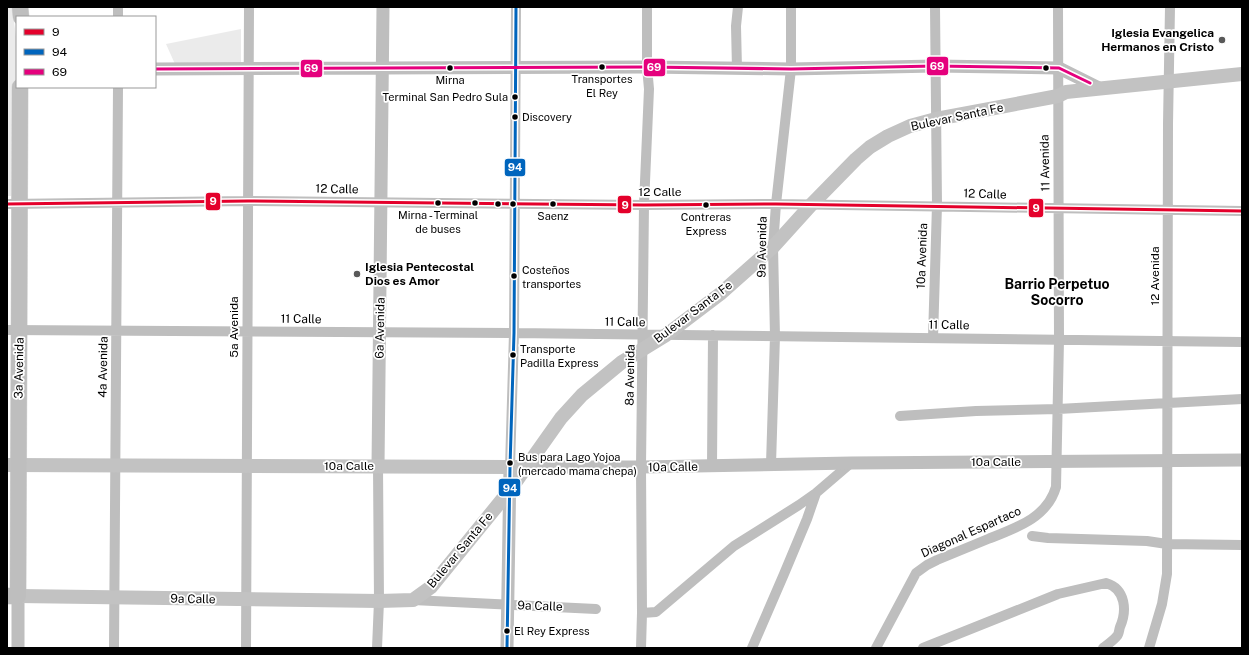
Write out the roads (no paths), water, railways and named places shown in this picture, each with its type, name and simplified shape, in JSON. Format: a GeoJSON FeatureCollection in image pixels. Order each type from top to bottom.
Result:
{"type":"FeatureCollection","features":[{"type":"Feature","properties":{"kind":"main road","name":"Bulevar Santa Fe"},"geometry":{"type":"LineString","coordinates":[[1058,96],[1067,98],[1168,85],[1197,78],[1241,74]]}},
{"type":"Feature","properties":{"kind":"main road","name":"Bulevar Santa Fe"},"geometry":{"type":"LineString","coordinates":[[413,600],[431,587],[510,490],[561,418],[582,395],[622,362],[643,342],[666,335],[720,294],[773,247],[811,204],[870,147],[905,128],[936,119],[1058,96],[1066,92],[1099,88],[1219,84],[1241,74]]}},
{"type":"Feature","properties":{"kind":"main road","name":"3a Avenida"},"geometry":{"type":"LineString","coordinates":[[12,596],[13,204],[20,88]]}},
{"type":"Feature","properties":{"kind":"main road","name":"10a Calle"},"geometry":{"type":"LineString","coordinates":[[12,465],[527,467]]}},
{"type":"Feature","properties":{"kind":"main road","name":"9a Calle"},"geometry":{"type":"LineString","coordinates":[[12,596],[379,601]]}},
{"type":"Feature","properties":{"kind":"main road"},"geometry":{"type":"LineString","coordinates":[[379,601],[413,600]]}},
{"type":"Feature","properties":{"kind":"street","name":"5a Avenida"},"geometry":{"type":"LineString","coordinates":[[246,648],[249,7]]}},
{"type":"Feature","properties":{"kind":"street","name":"6a Avenida"},"geometry":{"type":"LineString","coordinates":[[377,648],[379,601],[378,466],[383,7]]}},
{"type":"Feature","properties":{"kind":"street"},"geometry":{"type":"LineString","coordinates":[[507,648],[514,333],[516,7]]}},
{"type":"Feature","properties":{"kind":"street","name":"8a Avenida"},"geometry":{"type":"LineString","coordinates":[[641,648],[641,467],[644,205],[649,89],[647,67],[647,7]]}},
{"type":"Feature","properties":{"kind":"street"},"geometry":{"type":"LineString","coordinates":[[737,69],[736,26],[738,7]]}},
{"type":"Feature","properties":{"kind":"street","name":"9a Avenida"},"geometry":{"type":"LineString","coordinates":[[772,464],[775,336],[773,247],[776,204],[791,69],[791,7]]}},
{"type":"Feature","properties":{"kind":"street","name":"10a Avenida"},"geometry":{"type":"LineString","coordinates":[[933,338],[937,205],[935,7]]}},
{"type":"Feature","properties":{"kind":"street","name":"11 Avenida"},"geometry":{"type":"LineString","coordinates":[[1057,462],[1059,340],[1058,7]]}},
{"type":"Feature","properties":{"kind":"street","name":"12 Avenida"},"geometry":{"type":"LineString","coordinates":[[1149,648],[1162,604],[1167,574],[1168,85],[1170,7]]}},
{"type":"Feature","properties":{"kind":"street"},"geometry":{"type":"LineString","coordinates":[[156,69],[647,67],[791,69],[936,66],[1059,68],[1099,88]]}},
{"type":"Feature","properties":{"kind":"street","name":"4a Avenida"},"geometry":{"type":"LineString","coordinates":[[114,648],[118,88]]}},
{"type":"Feature","properties":{"kind":"street","name":"12 Calle"},"geometry":{"type":"LineString","coordinates":[[13,204],[248,201],[644,205],[811,204],[1242,211]]}},
{"type":"Feature","properties":{"kind":"street","name":"11 Calle"},"geometry":{"type":"LineString","coordinates":[[13,330],[514,333],[643,342]]}},
{"type":"Feature","properties":{"kind":"street","name":"11 Calle"},"geometry":{"type":"LineString","coordinates":[[666,335],[1242,342]]}},
{"type":"Feature","properties":{"kind":"street"},"geometry":{"type":"LineString","coordinates":[[712,466],[713,335]]}},
{"type":"Feature","properties":{"kind":"street"},"geometry":{"type":"LineString","coordinates":[[900,416],[976,411],[1058,409],[1242,399]]}},
{"type":"Feature","properties":{"kind":"street","name":"10a Calle"},"geometry":{"type":"LineString","coordinates":[[527,467],[1242,460]]}},
{"type":"Feature","properties":{"kind":"street","name":"Diagonal Espartaco"},"geometry":{"type":"LineString","coordinates":[[876,648],[916,573],[937,560],[1024,524],[1040,512],[1054,495],[1056,487],[1057,462]]}},
{"type":"Feature","properties":{"kind":"street"},"geometry":{"type":"LineString","coordinates":[[642,613],[656,612],[734,546],[816,493],[851,463]]}},
{"type":"Feature","properties":{"kind":"street"},"geometry":{"type":"LineString","coordinates":[[752,648],[790,560],[816,493]]}},
{"type":"Feature","properties":{"kind":"street"},"geometry":{"type":"LineString","coordinates":[[1032,536],[1048,538],[1147,541],[1167,544],[1242,545]]}},
{"type":"Feature","properties":{"kind":"street"},"geometry":{"type":"LineString","coordinates":[[923,648],[1058,594],[1106,583],[1112,585],[1121,593],[1125,609],[1124,619],[1117,636],[1103,648]]}},
{"type":"Feature","properties":{"kind":"street","name":"3a Avenida"},"geometry":{"type":"LineString","coordinates":[[12,596],[18,648]]}},
{"type":"Feature","properties":{"kind":"street","name":"9a Calle"},"geometry":{"type":"LineString","coordinates":[[413,600],[596,609]]}},
{"type":"Feature","properties":{"kind":"place","name":"Iglesia Evangelica Hermanos en Cristo"},"geometry":{"type":"Point","coordinates":[1222,40]}},
{"type":"Feature","properties":{"kind":"place","name":"Transportes El Rey"},"geometry":{"type":"Point","coordinates":[602,67]}},
{"type":"Feature","properties":{"kind":"place","name":"Mirna"},"geometry":{"type":"Point","coordinates":[450,68]}},
{"type":"Feature","properties":{"kind":"place","name":"Terminal San Pedro Sula"},"geometry":{"type":"Point","coordinates":[515,97]}},
{"type":"Feature","properties":{"kind":"place","name":"Discovery"},"geometry":{"type":"Point","coordinates":[515,117]}},
{"type":"Feature","properties":{"kind":"place","name":"Mirna - Terminal de buses"},"geometry":{"type":"Point","coordinates":[438,203]}},
{"type":"Feature","properties":{"kind":"place","name":"Saenz"},"geometry":{"type":"Point","coordinates":[553,204]}},
{"type":"Feature","properties":{"kind":"place","name":"Contreras Express"},"geometry":{"type":"Point","coordinates":[706,205]}},
{"type":"Feature","properties":{"kind":"place","name":"Iglesia Pentecostal Dios es Amor"},"geometry":{"type":"Point","coordinates":[357,274]}},
{"type":"Feature","properties":{"kind":"place","name":"Costeños transportes"},"geometry":{"type":"Point","coordinates":[514,276]}},
{"type":"Feature","properties":{"kind":"place","name":"Transporte Padilla Express"},"geometry":{"type":"Point","coordinates":[513,355]}},
{"type":"Feature","properties":{"kind":"place","name":"Bus para Lago Yojoa (mercado mama chepa)"},"geometry":{"type":"Point","coordinates":[510,463]}},
{"type":"Feature","properties":{"kind":"place","name":"El Rey Express"},"geometry":{"type":"Point","coordinates":[507,631]}},
{"type":"Feature","properties":{"kind":"district","name":"Barrio Perpetuo Socorro"},"geometry":{"type":"Point","coordinates":[1057,292]}}]}
